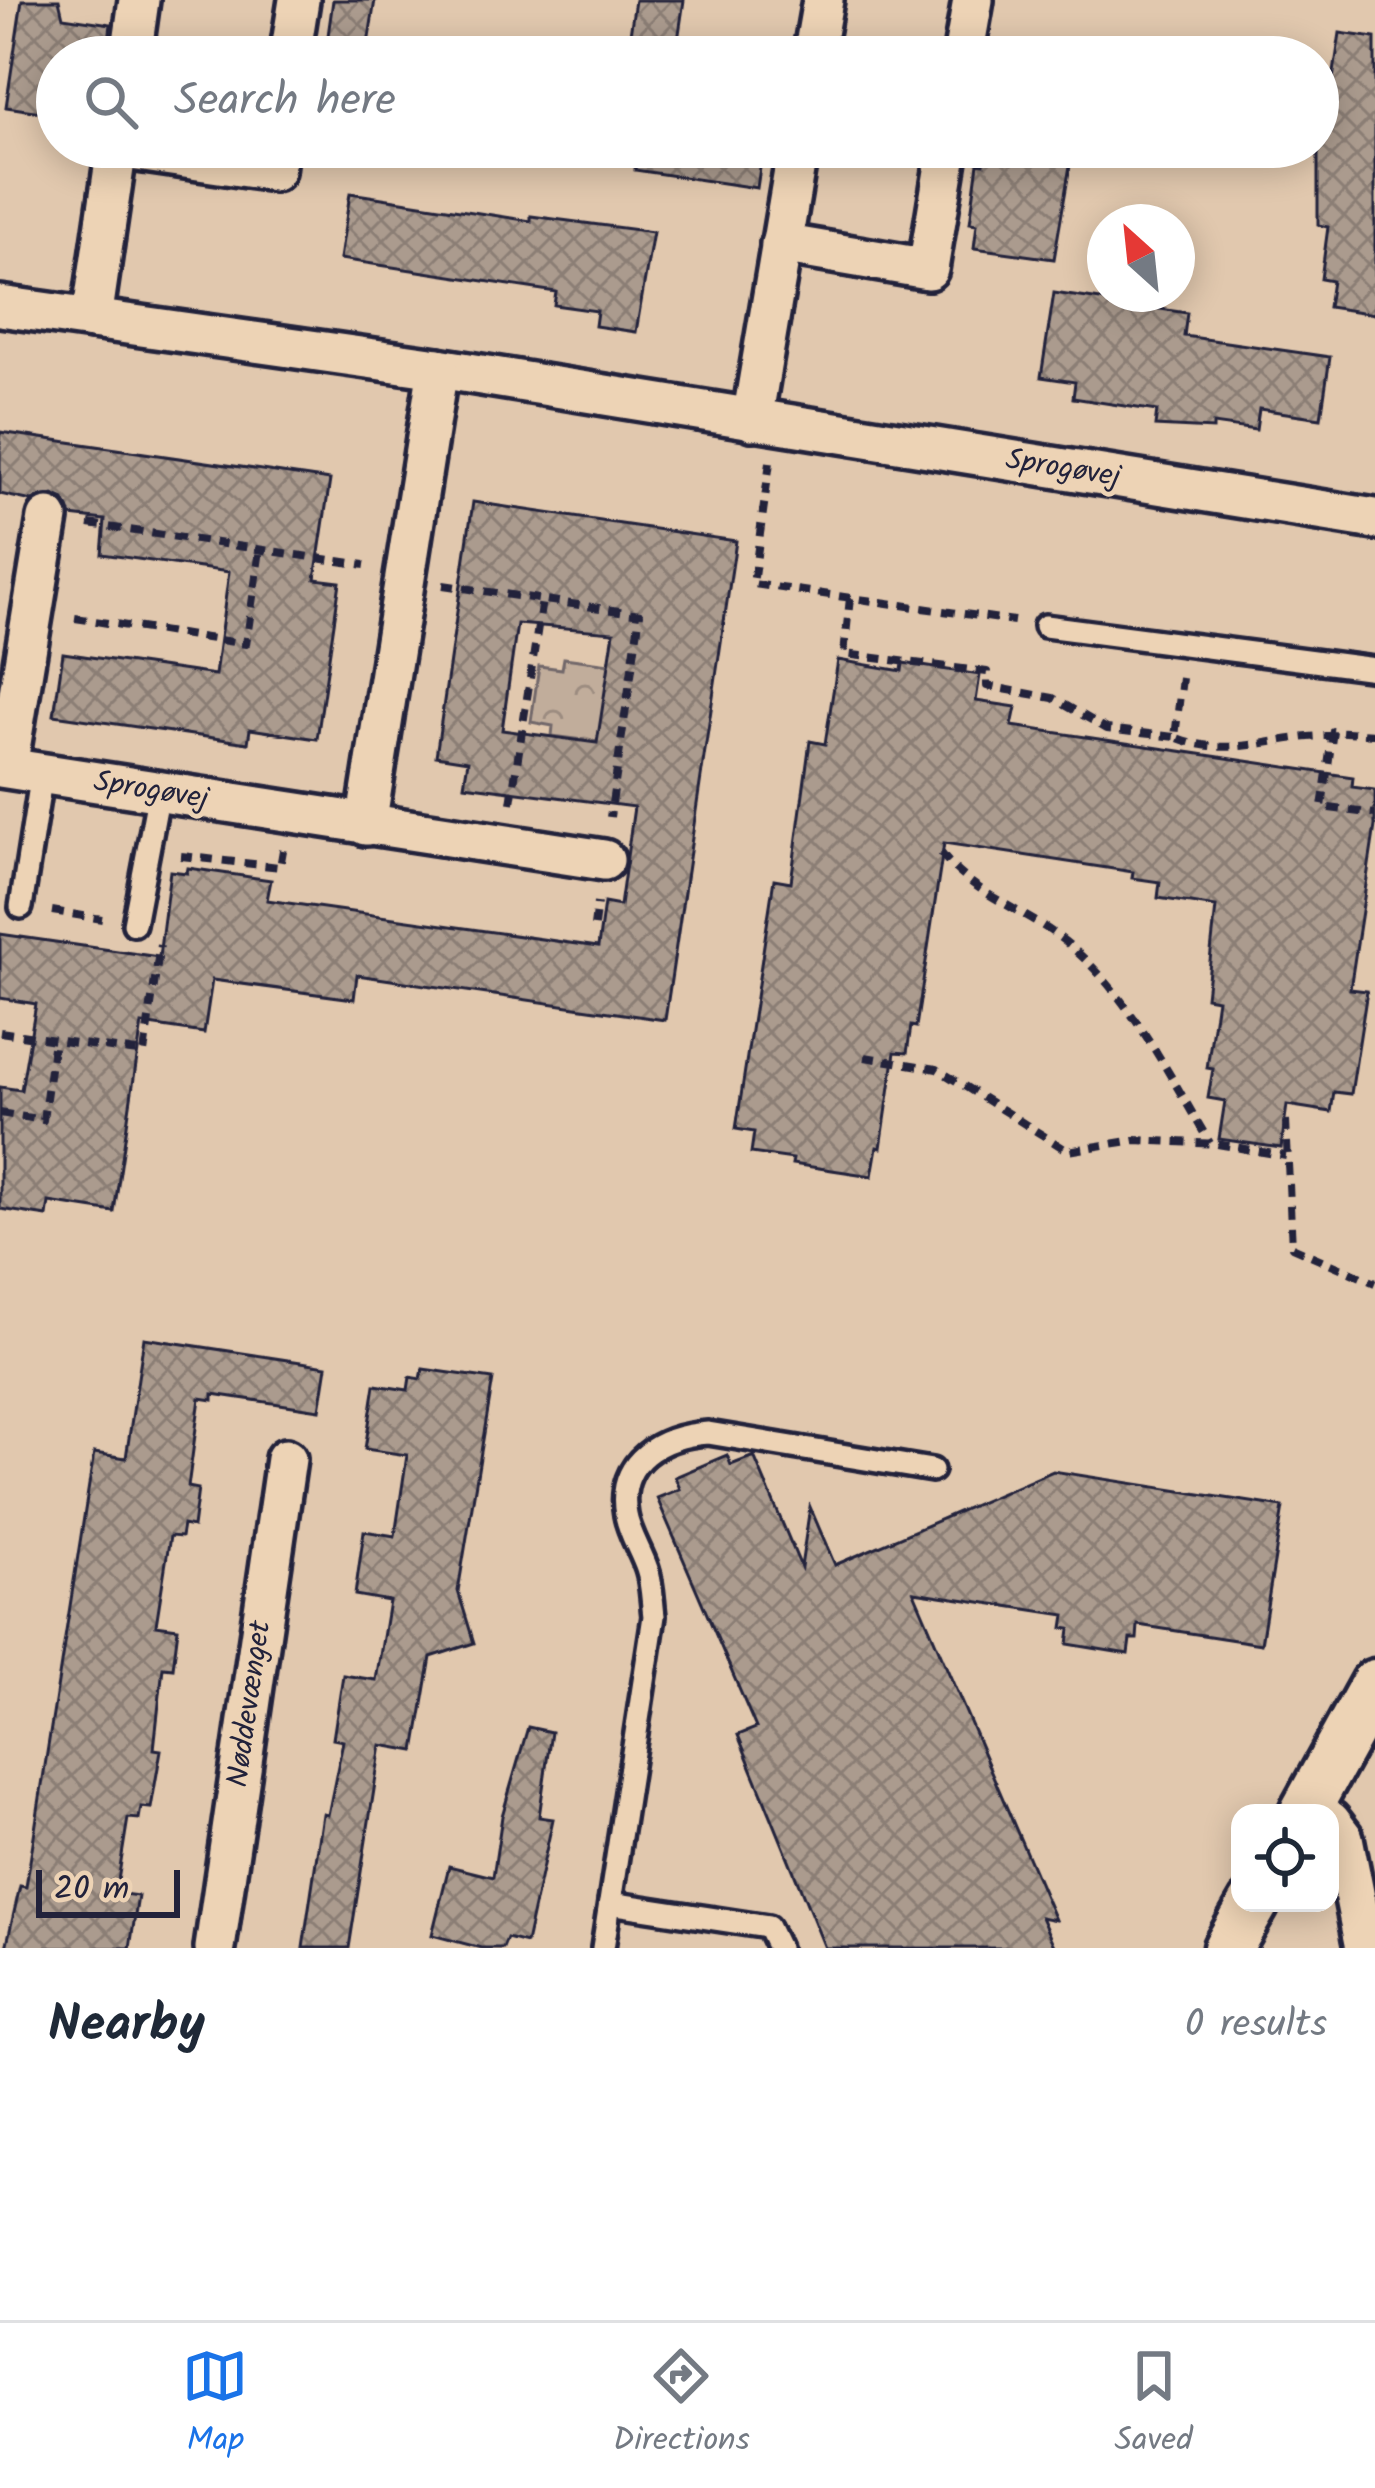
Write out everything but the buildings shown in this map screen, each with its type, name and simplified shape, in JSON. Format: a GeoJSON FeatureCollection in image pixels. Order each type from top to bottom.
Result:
{"type":"FeatureCollection","features":[{"type":"Feature","properties":{"kind":"street"},"geometry":{"type":"LineString","coordinates":[[134,36],[139,0]]}},
{"type":"Feature","properties":{"kind":"street"},"geometry":{"type":"LineString","coordinates":[[293,36],[299,0]]}},
{"type":"Feature","properties":{"kind":"street"},"geometry":{"type":"LineString","coordinates":[[817,36],[823,0]]}},
{"type":"Feature","properties":{"kind":"street"},"geometry":{"type":"LineString","coordinates":[[967,36],[973,0]]}},
{"type":"Feature","properties":{"kind":"street"},"geometry":{"type":"LineString","coordinates":[[92,319],[114,168]]}},
{"type":"Feature","properties":{"kind":"street"},"geometry":{"type":"LineString","coordinates":[[752,419],[795,168]]}},
{"type":"Feature","properties":{"kind":"street"},"geometry":{"type":"LineString","coordinates":[[782,244],[928,269],[945,168]]}},
{"type":"Feature","properties":{"kind":"street","name":"Sprogøvej"},"geometry":{"type":"LineString","coordinates":[[0,306],[438,368],[1375,519]]}},
{"type":"Feature","properties":{"kind":"street"},"geometry":{"type":"LineString","coordinates":[[366,825],[438,368]]}},
{"type":"Feature","properties":{"kind":"street"},"geometry":{"type":"LineString","coordinates":[[16,769],[32,612],[48,518]]}},
{"type":"Feature","properties":{"kind":"street","name":"Sprogøvej"},"geometry":{"type":"LineString","coordinates":[[16,769],[604,860]]}},
{"type":"Feature","properties":{"kind":"street","name":"Nøddevænget"},"geometry":{"type":"LineString","coordinates":[[215,1948],[286,1460]]}},
{"type":"Feature","properties":{"kind":"street"},"geometry":{"type":"LineString","coordinates":[[1321,1804],[1375,1684]]}},
{"type":"Feature","properties":{"kind":"street"},"geometry":{"type":"LineString","coordinates":[[1339,1834],[1365,1948]]}},
{"type":"Feature","properties":{"kind":"street"},"geometry":{"type":"LineString","coordinates":[[1228,1948],[1248,1912]]}},
{"type":"Feature","properties":{"kind":"lane"},"geometry":{"type":"LineString","coordinates":[[1046,626],[1375,669]]}},
{"type":"Feature","properties":{"kind":"lane"},"geometry":{"type":"LineString","coordinates":[[16,769],[21,907]]}},
{"type":"Feature","properties":{"kind":"lane"},"geometry":{"type":"LineString","coordinates":[[134,924],[171,794]]}},
{"type":"Feature","properties":{"kind":"lane"},"geometry":{"type":"LineString","coordinates":[[603,1948],[654,1616],[649,1573],[626,1514],[628,1481],[646,1453],[674,1435],[708,1433],[932,1470]]}},
{"type":"Feature","properties":{"kind":"lane"},"geometry":{"type":"LineString","coordinates":[[610,1903],[768,1927],[778,1948]]}},
{"type":"Feature","properties":{"kind":"path"},"geometry":{"type":"LineString","coordinates":[[752,419],[772,466],[753,584],[1046,626]]}},
{"type":"Feature","properties":{"kind":"path"},"geometry":{"type":"LineString","coordinates":[[32,612],[246,644],[260,550]]}},
{"type":"Feature","properties":{"kind":"path"},"geometry":{"type":"LineString","coordinates":[[850,598],[844,654],[987,672],[987,686],[1053,698],[1107,729],[1175,737],[1201,748],[1240,748],[1298,735],[1332,736]]}},
{"type":"Feature","properties":{"kind":"path"},"geometry":{"type":"LineString","coordinates":[[505,846],[542,600]]}},
{"type":"Feature","properties":{"kind":"path"},"geometry":{"type":"LineString","coordinates":[[1175,737],[1186,645]]}},
{"type":"Feature","properties":{"kind":"path"},"geometry":{"type":"LineString","coordinates":[[1375,734],[1333,731],[1322,807],[1375,814]]}},
{"type":"Feature","properties":{"kind":"path"},"geometry":{"type":"LineString","coordinates":[[171,794],[174,855],[280,867],[288,813]]}},
{"type":"Feature","properties":{"kind":"path"},"geometry":{"type":"LineString","coordinates":[[941,853],[960,878],[1045,924],[1080,954],[1134,1017],[1210,1144]]}},
{"type":"Feature","properties":{"kind":"path"},"geometry":{"type":"LineString","coordinates":[[0,1032],[144,1053],[163,928],[21,907]]}},
{"type":"Feature","properties":{"kind":"path"},"geometry":{"type":"LineString","coordinates":[[0,1113],[43,1120],[54,1040]]}},
{"type":"Feature","properties":{"kind":"path"},"geometry":{"type":"LineString","coordinates":[[865,1057],[937,1069],[1068,1151],[1135,1140],[1210,1144],[1286,1156]]}},
{"type":"Feature","properties":{"kind":"path"},"geometry":{"type":"LineString","coordinates":[[1286,1121],[1292,1247],[1375,1283]]}},
{"type":"Feature","properties":{"kind":"green space"},"geometry":{"type":"Polygon","coordinates":[[[564,658],[610,664],[600,742],[552,736],[553,726],[531,722],[539,666],[562,669],[564,658]]]}}]}
